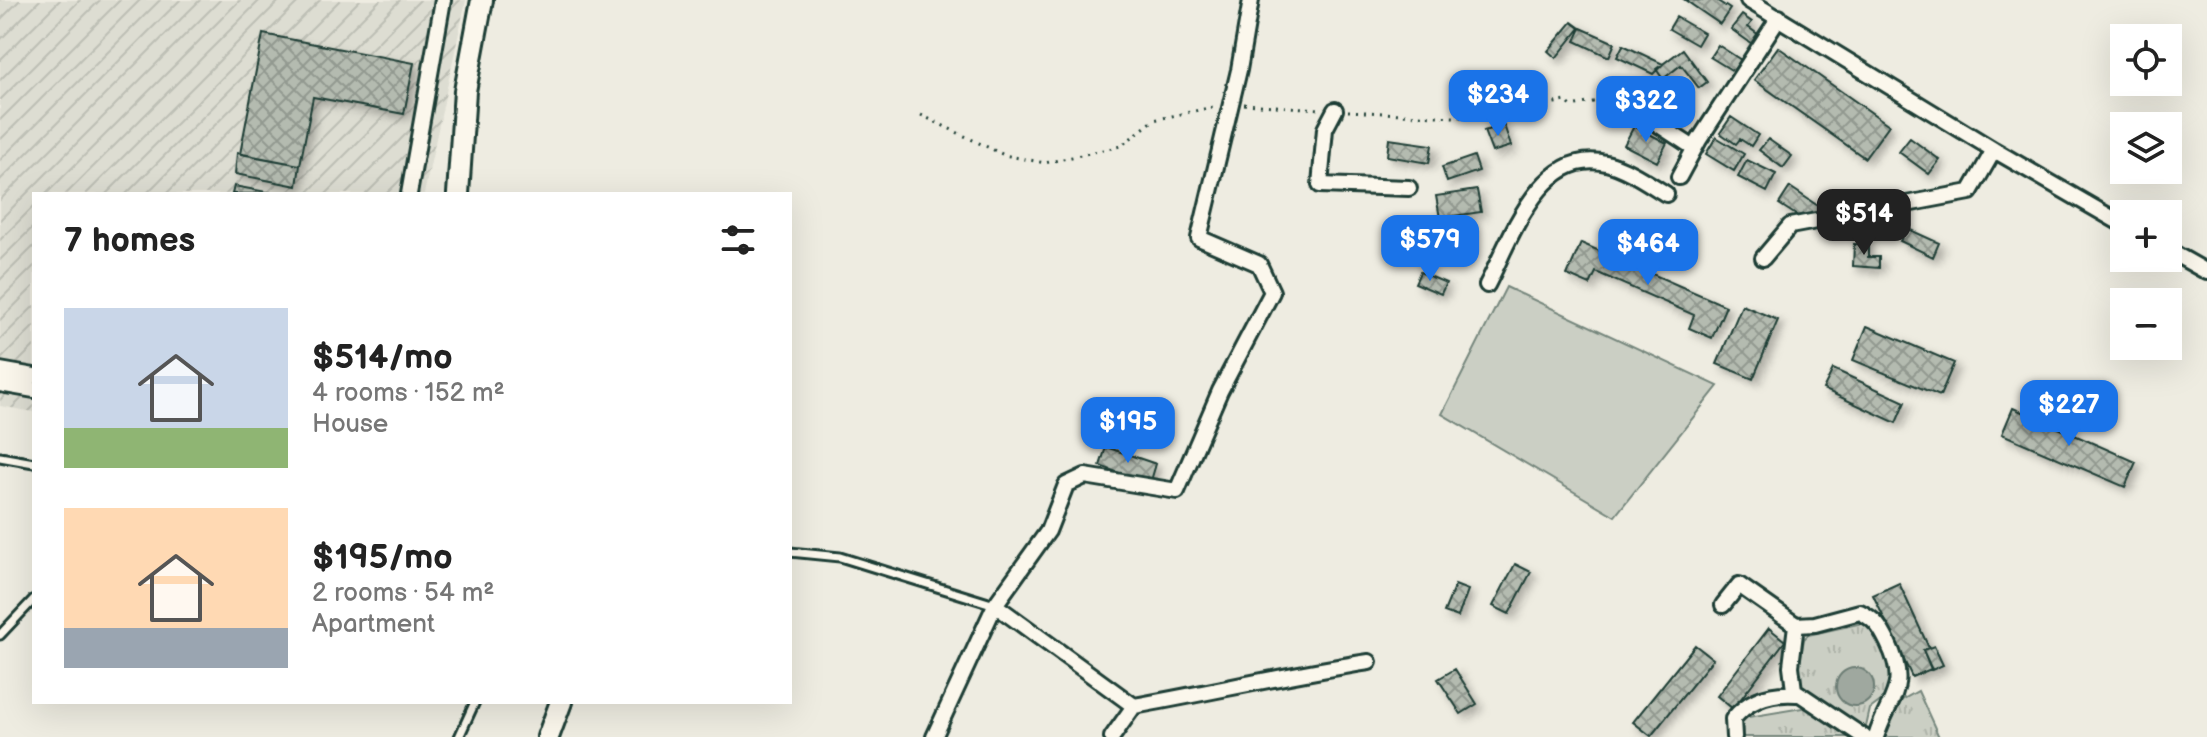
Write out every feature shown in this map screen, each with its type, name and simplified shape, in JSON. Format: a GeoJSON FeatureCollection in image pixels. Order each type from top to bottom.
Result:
{"type":"FeatureCollection","features":[{"type":"Feature","properties":{"kind":"street"},"geometry":{"type":"LineString","coordinates":[[409,192],[443,0]]}},
{"type":"Feature","properties":{"kind":"street"},"geometry":{"type":"LineString","coordinates":[[458,192],[465,91],[482,0]]}},
{"type":"Feature","properties":{"kind":"street"},"geometry":{"type":"LineString","coordinates":[[934,737],[995,605],[1048,531],[1066,485],[1085,476],[1177,491],[1220,391],[1272,292],[1259,264],[1199,238],[1231,103],[1251,0]]}},
{"type":"Feature","properties":{"kind":"street"},"geometry":{"type":"LineString","coordinates":[[1748,0],[2110,217]]}},
{"type":"Feature","properties":{"kind":"street"},"geometry":{"type":"LineString","coordinates":[[1679,177],[1694,148],[1779,17]]}},
{"type":"Feature","properties":{"kind":"street"},"geometry":{"type":"LineString","coordinates":[[1616,97],[1694,148]]}},
{"type":"Feature","properties":{"kind":"street"},"geometry":{"type":"LineString","coordinates":[[1335,110],[1325,129],[1320,185],[1409,188]]}},
{"type":"Feature","properties":{"kind":"street"},"geometry":{"type":"LineString","coordinates":[[1763,258],[1790,226],[1970,192],[1994,150]]}},
{"type":"Feature","properties":{"kind":"street"},"geometry":{"type":"LineString","coordinates":[[1487,285],[1535,195],[1548,180],[1580,161],[1607,163],[1666,194]]}},
{"type":"Feature","properties":{"kind":"street"},"geometry":{"type":"LineString","coordinates":[[2182,258],[2207,272]]}},
{"type":"Feature","properties":{"kind":"street"},"geometry":{"type":"LineString","coordinates":[[0,370],[32,376]]}},
{"type":"Feature","properties":{"kind":"street"},"geometry":{"type":"LineString","coordinates":[[0,384],[32,390]]}},
{"type":"Feature","properties":{"kind":"street"},"geometry":{"type":"LineString","coordinates":[[1723,605],[1739,585],[1796,625],[1815,624],[1860,612],[1876,620],[1897,662],[1900,680],[1876,737]]}},
{"type":"Feature","properties":{"kind":"street"},"geometry":{"type":"LineString","coordinates":[[995,605],[1134,706]]}},
{"type":"Feature","properties":{"kind":"street"},"geometry":{"type":"LineString","coordinates":[[1796,625],[1791,678],[1797,694]]}},
{"type":"Feature","properties":{"kind":"street"},"geometry":{"type":"LineString","coordinates":[[1112,737],[1134,706],[1212,693],[1275,676],[1369,662]]}},
{"type":"Feature","properties":{"kind":"street"},"geometry":{"type":"LineString","coordinates":[[1734,737],[1733,719],[1738,713],[1763,696],[1780,692],[1797,694],[1864,737]]}},
{"type":"Feature","properties":{"kind":"street"},"geometry":{"type":"LineString","coordinates":[[548,737],[560,704]]}},
{"type":"Feature","properties":{"kind":"lane"},"geometry":{"type":"LineString","coordinates":[[0,457],[32,463]]}},
{"type":"Feature","properties":{"kind":"lane"},"geometry":{"type":"LineString","coordinates":[[792,552],[840,557],[995,605]]}},
{"type":"Feature","properties":{"kind":"lane"},"geometry":{"type":"LineString","coordinates":[[0,635],[32,601]]}},
{"type":"Feature","properties":{"kind":"lane"},"geometry":{"type":"LineString","coordinates":[[459,737],[474,704]]}},
{"type":"Feature","properties":{"kind":"path"},"geometry":{"type":"LineString","coordinates":[[921,115],[1004,155],[1045,163],[1085,157],[1121,146],[1154,120],[1231,103],[1471,118],[1566,101],[1571,106],[1616,97]]}},
{"type":"Feature","properties":{"kind":"shaded area"},"geometry":{"type":"Polygon","coordinates":[[[0,0],[466,0],[424,192],[32,192],[32,412],[0,406],[0,0]]]}},
{"type":"Feature","properties":{"kind":"shaded area"},"geometry":{"type":"Polygon","coordinates":[[[1855,668],[1868,674],[1874,687],[1868,700],[1855,706],[1842,700],[1836,687],[1842,674],[1855,668]]]}},
{"type":"Feature","properties":{"kind":"green space"},"geometry":{"type":"Polygon","coordinates":[[[1506,287],[1718,386],[1615,516],[1442,414],[1506,287]]]}},
{"type":"Feature","properties":{"kind":"green space"},"geometry":{"type":"Polygon","coordinates":[[[1867,622],[1879,638],[1895,676],[1886,697],[1870,709],[1866,727],[1862,728],[1843,713],[1801,691],[1798,673],[1804,639],[1808,635],[1867,622]]]}},
{"type":"Feature","properties":{"kind":"green space"},"geometry":{"type":"Polygon","coordinates":[[[1918,691],[1939,737],[1883,737],[1902,700],[1918,691]]]}},
{"type":"Feature","properties":{"kind":"green space"},"geometry":{"type":"Polygon","coordinates":[[[1808,707],[1849,737],[1738,737],[1736,719],[1808,707]]]}},
{"type":"Feature","properties":{"kind":"building"},"geometry":{"type":"Polygon","coordinates":[[[1685,0],[1716,0],[1730,9],[1720,24],[1685,0]]]}},
{"type":"Feature","properties":{"kind":"building"},"geometry":{"type":"Polygon","coordinates":[[[1742,15],[1752,22],[1748,27],[1759,35],[1752,44],[1731,29],[1742,15]]]}},
{"type":"Feature","properties":{"kind":"building"},"geometry":{"type":"Polygon","coordinates":[[[1676,17],[1704,33],[1697,45],[1669,29],[1676,17]]]}},
{"type":"Feature","properties":{"kind":"building"},"geometry":{"type":"Polygon","coordinates":[[[1572,22],[1580,28],[1556,58],[1548,51],[1572,22]]]}},
{"type":"Feature","properties":{"kind":"building"},"geometry":{"type":"Polygon","coordinates":[[[1581,28],[1615,43],[1609,57],[1575,41],[1581,28]]]}},
{"type":"Feature","properties":{"kind":"building"},"geometry":{"type":"Polygon","coordinates":[[[263,34],[414,63],[404,114],[313,97],[300,165],[240,154],[263,34]]]}},
{"type":"Feature","properties":{"kind":"building"},"geometry":{"type":"Polygon","coordinates":[[[1623,45],[1663,64],[1653,74],[1617,57],[1623,45]]]}},
{"type":"Feature","properties":{"kind":"building"},"geometry":{"type":"Polygon","coordinates":[[[1718,45],[1741,60],[1733,71],[1710,57],[1718,45]]]}},
{"type":"Feature","properties":{"kind":"building"},"geometry":{"type":"Polygon","coordinates":[[[1778,47],[1889,125],[1865,158],[1754,80],[1778,47]]]}},
{"type":"Feature","properties":{"kind":"building"},"geometry":{"type":"Polygon","coordinates":[[[1683,49],[1707,82],[1699,88],[1681,65],[1663,79],[1656,69],[1683,49]]]}},
{"type":"Feature","properties":{"kind":"building"},"geometry":{"type":"Polygon","coordinates":[[[1731,117],[1758,135],[1751,146],[1740,139],[1736,144],[1720,133],[1731,117]]]}},
{"type":"Feature","properties":{"kind":"building"},"geometry":{"type":"Polygon","coordinates":[[[1504,125],[1511,146],[1492,152],[1484,131],[1504,125]]]}},
{"type":"Feature","properties":{"kind":"building"},"geometry":{"type":"Polygon","coordinates":[[[1634,126],[1667,143],[1657,162],[1624,145],[1634,126]]]}},
{"type":"Feature","properties":{"kind":"building"},"geometry":{"type":"Polygon","coordinates":[[[1716,137],[1744,154],[1734,171],[1706,154],[1716,137]]]}},
{"type":"Feature","properties":{"kind":"building"},"geometry":{"type":"Polygon","coordinates":[[[1910,138],[1940,160],[1929,174],[1899,152],[1910,138]]]}},
{"type":"Feature","properties":{"kind":"building"},"geometry":{"type":"Polygon","coordinates":[[[1389,139],[1432,145],[1429,163],[1387,156],[1389,139]]]}},
{"type":"Feature","properties":{"kind":"building"},"geometry":{"type":"Polygon","coordinates":[[[1768,139],[1792,156],[1783,168],[1759,150],[1768,139]]]}},
{"type":"Feature","properties":{"kind":"building"},"geometry":{"type":"Polygon","coordinates":[[[237,153],[300,165],[297,186],[235,174],[237,153]]]}},
{"type":"Feature","properties":{"kind":"building"},"geometry":{"type":"Polygon","coordinates":[[[1474,156],[1479,171],[1447,182],[1442,167],[1474,156]]]}},
{"type":"Feature","properties":{"kind":"building"},"geometry":{"type":"Polygon","coordinates":[[[1747,160],[1776,174],[1767,192],[1738,177],[1747,160]]]}},
{"type":"Feature","properties":{"kind":"building"},"geometry":{"type":"Polygon","coordinates":[[[234,186],[266,192],[232,192],[234,186]]]}},
{"type":"Feature","properties":{"kind":"building"},"geometry":{"type":"Polygon","coordinates":[[[1790,187],[1824,210],[1813,226],[1779,204],[1790,187]]]}},
{"type":"Feature","properties":{"kind":"building"},"geometry":{"type":"Polygon","coordinates":[[[1477,190],[1481,212],[1440,218],[1436,196],[1477,190]]]}},
{"type":"Feature","properties":{"kind":"building"},"geometry":{"type":"Polygon","coordinates":[[[1906,228],[1939,243],[1933,257],[1900,241],[1906,228]]]}},
{"type":"Feature","properties":{"kind":"building"},"geometry":{"type":"Polygon","coordinates":[[[1581,243],[1726,306],[1712,338],[1689,328],[1694,315],[1596,272],[1590,285],[1567,275],[1581,243]]]}},
{"type":"Feature","properties":{"kind":"building"},"geometry":{"type":"Polygon","coordinates":[[[1854,244],[1868,244],[1868,257],[1879,257],[1879,268],[1853,266],[1854,244]]]}},
{"type":"Feature","properties":{"kind":"building"},"geometry":{"type":"Polygon","coordinates":[[[1420,272],[1446,283],[1441,294],[1415,283],[1420,272]]]}},
{"type":"Feature","properties":{"kind":"building"},"geometry":{"type":"Polygon","coordinates":[[[1742,305],[1778,320],[1753,379],[1717,364],[1742,305]]]}},
{"type":"Feature","properties":{"kind":"building"},"geometry":{"type":"Polygon","coordinates":[[[1867,326],[1954,363],[1940,396],[1853,360],[1867,326]]]}},
{"type":"Feature","properties":{"kind":"building"},"geometry":{"type":"Polygon","coordinates":[[[1833,369],[1905,402],[1896,423],[1823,389],[1833,369]]]}},
{"type":"Feature","properties":{"kind":"building"},"geometry":{"type":"Polygon","coordinates":[[[2013,408],[2136,462],[2125,487],[2002,434],[2013,408]]]}},
{"type":"Feature","properties":{"kind":"building"},"geometry":{"type":"Polygon","coordinates":[[[1106,447],[1156,464],[1150,484],[1100,466],[1106,447]]]}},
{"type":"Feature","properties":{"kind":"building"},"geometry":{"type":"Polygon","coordinates":[[[1515,564],[1531,572],[1509,614],[1493,606],[1515,564]]]}},
{"type":"Feature","properties":{"kind":"building"},"geometry":{"type":"Polygon","coordinates":[[[1899,583],[1929,648],[1923,650],[1931,669],[1912,677],[1873,595],[1899,583]]]}},
{"type":"Feature","properties":{"kind":"building"},"geometry":{"type":"Polygon","coordinates":[[[1455,585],[1468,590],[1458,617],[1444,612],[1455,585]]]}},
{"type":"Feature","properties":{"kind":"building"},"geometry":{"type":"Polygon","coordinates":[[[1769,628],[1785,641],[1733,709],[1717,696],[1769,628]]]}},
{"type":"Feature","properties":{"kind":"building"},"geometry":{"type":"Polygon","coordinates":[[[1695,645],[1713,659],[1651,736],[1633,722],[1695,645]]]}},
{"type":"Feature","properties":{"kind":"building"},"geometry":{"type":"Polygon","coordinates":[[[1934,646],[1943,665],[1932,670],[1923,650],[1934,646]]]}},
{"type":"Feature","properties":{"kind":"building"},"geometry":{"type":"Polygon","coordinates":[[[1455,669],[1477,704],[1461,714],[1438,679],[1455,669]]]}}]}
